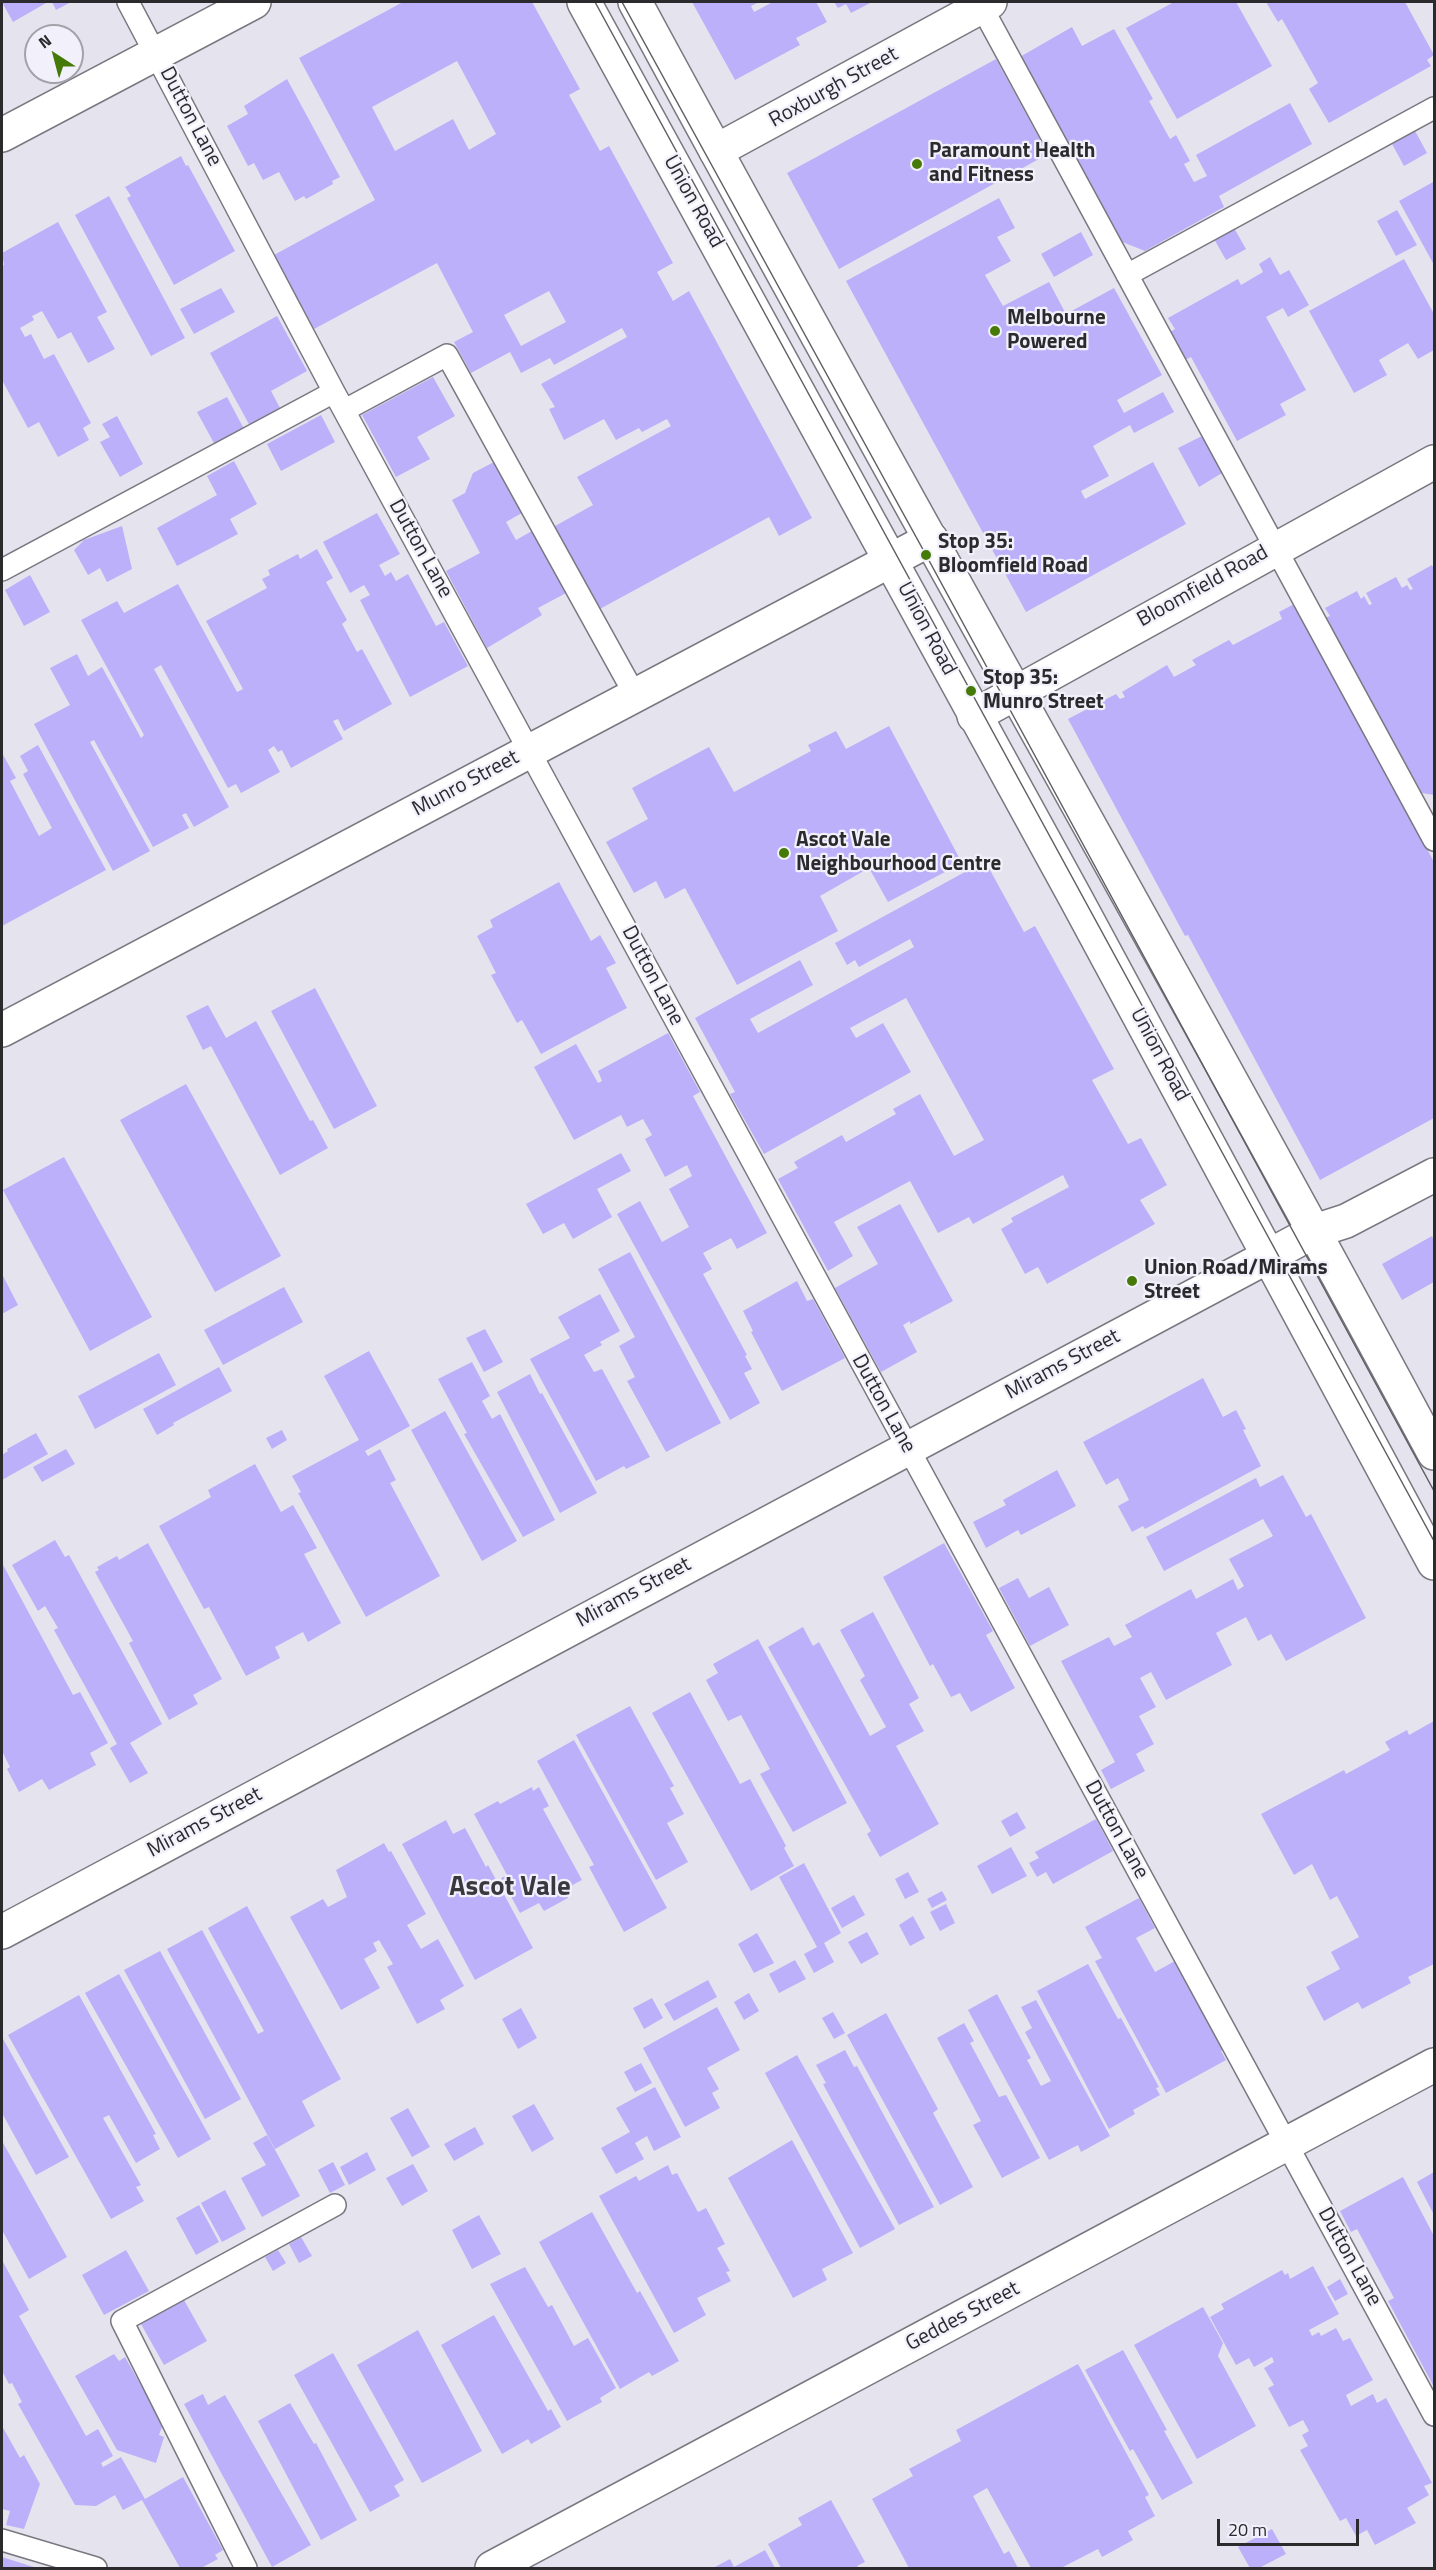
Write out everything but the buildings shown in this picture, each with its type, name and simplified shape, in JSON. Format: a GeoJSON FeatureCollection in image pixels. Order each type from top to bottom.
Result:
{"type":"FeatureCollection","features":[{"type":"Feature","properties":{"kind":"street"},"geometry":{"type":"LineString","coordinates":[[2,135],[254,2]]}},
{"type":"Feature","properties":{"kind":"street","name":"Union Road"},"geometry":{"type":"LineString","coordinates":[[584,2],[1075,897],[1267,1257],[1434,1563]]}},
{"type":"Feature","properties":{"kind":"street"},"geometry":{"type":"LineString","coordinates":[[635,2],[1014,692],[1315,1231],[1434,1454]]}},
{"type":"Feature","properties":{"kind":"street","name":"Roxburgh Street"},"geometry":{"type":"LineString","coordinates":[[677,172],[983,3]]}},
{"type":"Feature","properties":{"kind":"street","name":"Bloomfield Road"},"geometry":{"type":"LineString","coordinates":[[974,716],[1434,462]]}},
{"type":"Feature","properties":{"kind":"street","name":"Munro Street"},"geometry":{"type":"LineString","coordinates":[[2,1030],[931,539]]}},
{"type":"Feature","properties":{"kind":"street"},"geometry":{"type":"LineString","coordinates":[[1267,1257],[1315,1231],[1347,1221],[1434,1174]]}},
{"type":"Feature","properties":{"kind":"street","name":"Mirams Street"},"geometry":{"type":"LineString","coordinates":[[2,1932],[907,1447],[1267,1257]]}},
{"type":"Feature","properties":{"kind":"street","name":"Geddes Street"},"geometry":{"type":"LineString","coordinates":[[492,2568],[1434,2065]]}},
{"type":"Feature","properties":{"kind":"lane","name":"Dutton Lane"},"geometry":{"type":"LineString","coordinates":[[128,2],[334,392],[1434,2415]]}},
{"type":"Feature","properties":{"kind":"lane"},"geometry":{"type":"LineString","coordinates":[[983,3],[1127,275],[1431,826]]}},
{"type":"Feature","properties":{"kind":"lane"},"geometry":{"type":"LineString","coordinates":[[1127,275],[1434,108]]}},
{"type":"Feature","properties":{"kind":"lane"},"geometry":{"type":"LineString","coordinates":[[345,410],[447,355],[636,695]]}},
{"type":"Feature","properties":{"kind":"lane"},"geometry":{"type":"LineString","coordinates":[[2,570],[334,392]]}},
{"type":"Feature","properties":{"kind":"lane"},"geometry":{"type":"LineString","coordinates":[[246,2568],[122,2321],[335,2205]]}},
{"type":"Feature","properties":{"kind":"lane"},"geometry":{"type":"LineString","coordinates":[[2,2540],[96,2568]]}},
{"type":"Feature","properties":{"kind":"tram line"},"geometry":{"type":"LineString","coordinates":[[595,2],[1434,1541]]}},
{"type":"Feature","properties":{"kind":"tram line"},"geometry":{"type":"LineString","coordinates":[[622,2],[926,555],[1434,1491]]}},
{"type":"Feature","properties":{"kind":"place","name":"Paramount Health and Fitness"},"geometry":{"type":"Point","coordinates":[917,164]}},
{"type":"Feature","properties":{"kind":"place","name":"Melbourne Powered"},"geometry":{"type":"Point","coordinates":[995,331]}},
{"type":"Feature","properties":{"kind":"place","name":"Stop 35: Bloomfield Road"},"geometry":{"type":"Point","coordinates":[926,555]}},
{"type":"Feature","properties":{"kind":"place","name":"Stop 35: Munro Street"},"geometry":{"type":"Point","coordinates":[971,691]}},
{"type":"Feature","properties":{"kind":"place","name":"Ascot Vale Neighbourhood Centre"},"geometry":{"type":"Point","coordinates":[784,853]}},
{"type":"Feature","properties":{"kind":"place","name":"Union Road/Mirams Street"},"geometry":{"type":"Point","coordinates":[1132,1281]}},
{"type":"Feature","properties":{"kind":"district","name":"Ascot Vale"},"geometry":{"type":"Point","coordinates":[510,1888]}}]}
